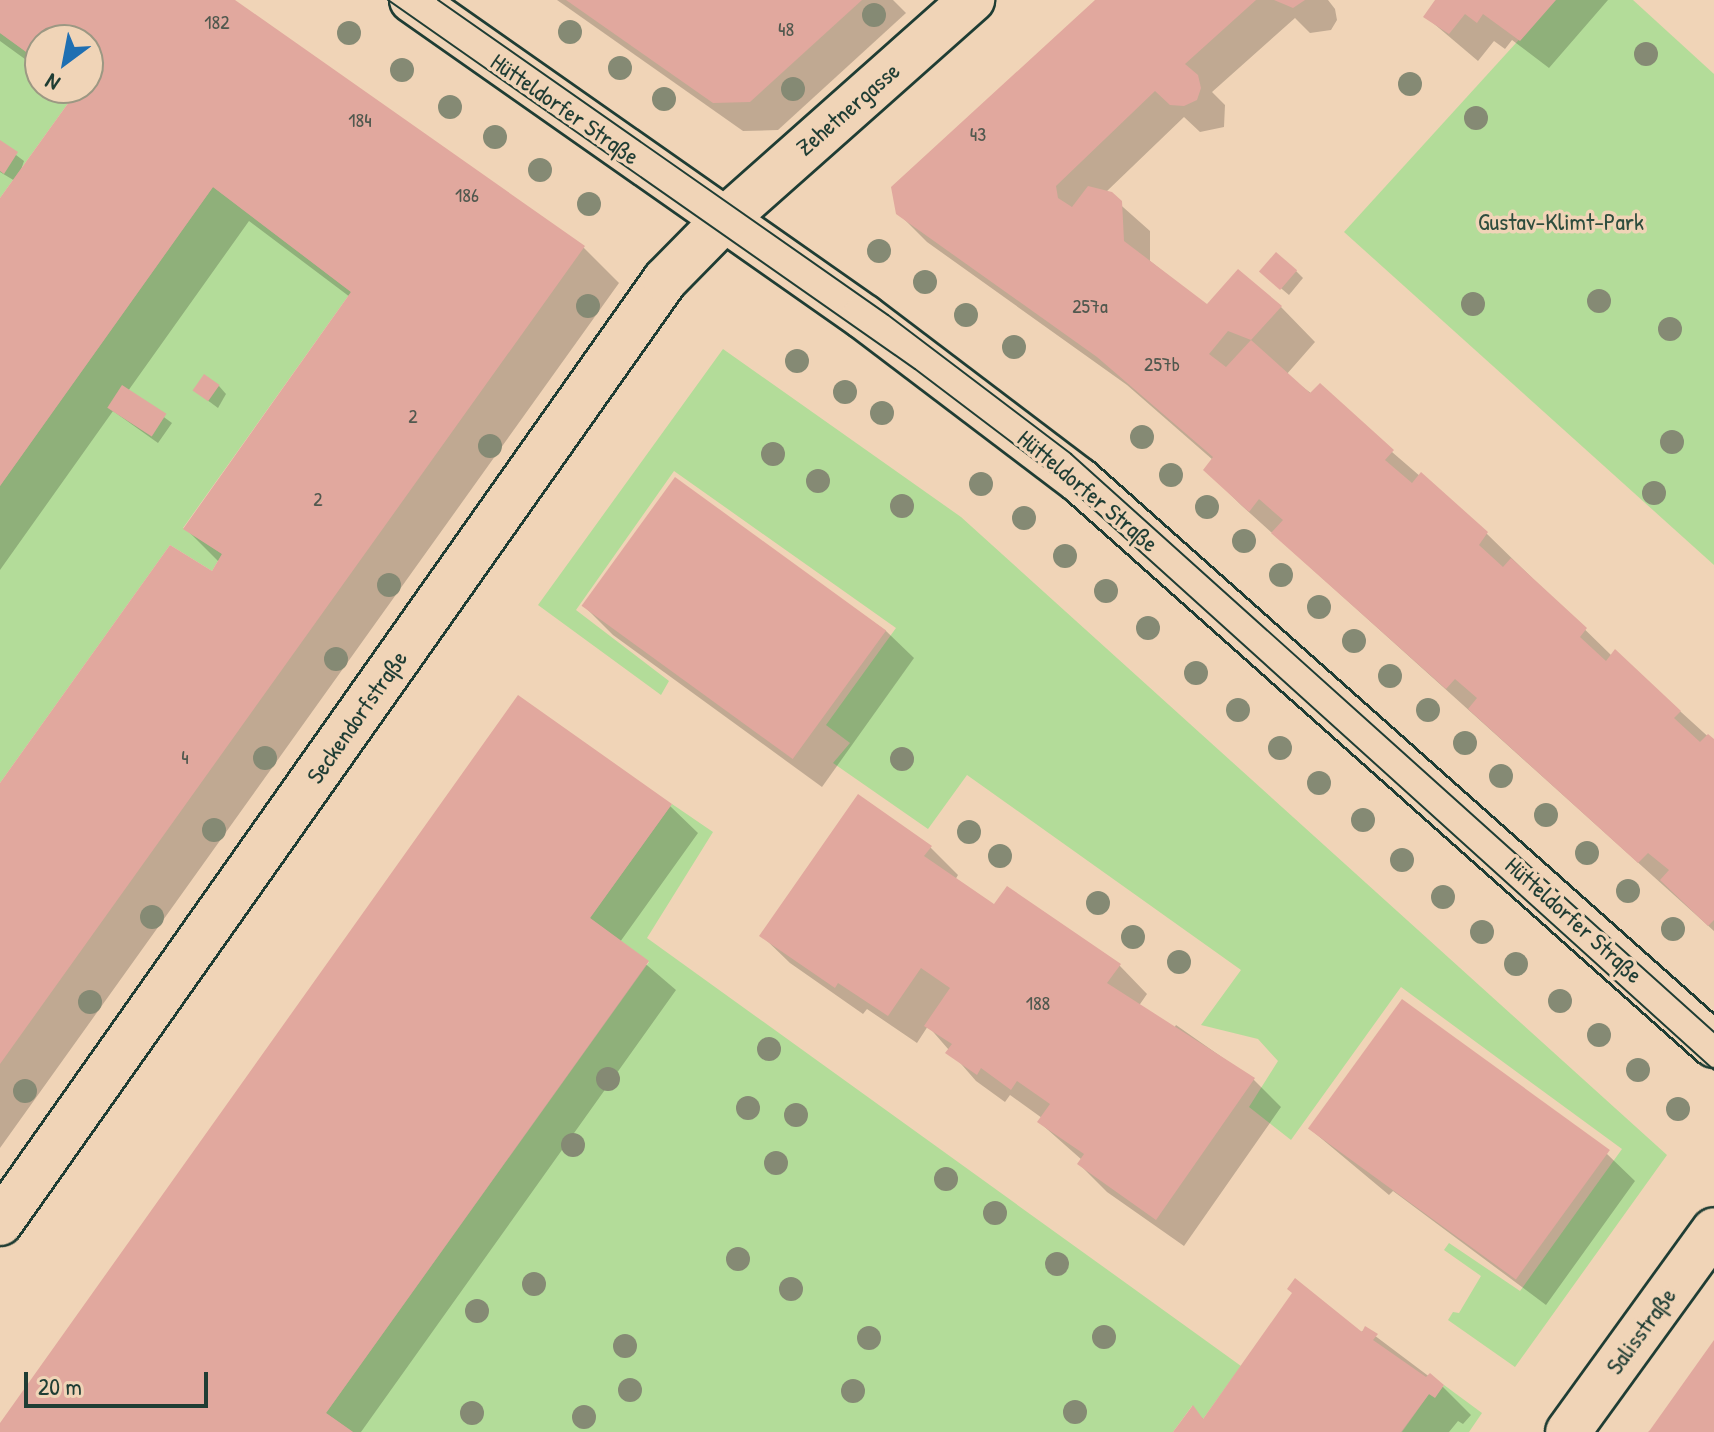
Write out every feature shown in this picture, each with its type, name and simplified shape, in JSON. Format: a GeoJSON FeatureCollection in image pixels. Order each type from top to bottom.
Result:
{"type":"FeatureCollection","features":[{"type":"Feature","properties":{"kind":"street","name":"Hütteldorfer Straße"},"geometry":{"type":"LineString","coordinates":[[412,0],[982,403],[1079,480],[1714,1045]]}},
{"type":"Feature","properties":{"kind":"street","name":"Zehetnergasse"},"geometry":{"type":"LineString","coordinates":[[724,220],[972,0]]}},
{"type":"Feature","properties":{"kind":"street","name":"Seckendorfstraße"},"geometry":{"type":"LineString","coordinates":[[0,1223],[665,280],[724,220]]}},
{"type":"Feature","properties":{"kind":"street","name":"Salisstraße"},"geometry":{"type":"LineString","coordinates":[[1568,1432],[1714,1230]]}},
{"type":"Feature","properties":{"kind":"green space","name":"Gustav-Klimt-Park"},"geometry":{"type":"Polygon","coordinates":[[[1555,0],[1633,0],[1714,74],[1714,565],[1344,232],[1555,0]]]}},
{"type":"Feature","properties":{"kind":"green space"},"geometry":{"type":"Polygon","coordinates":[[[0,33],[24,50],[24,104],[68,104],[0,198],[0,33]]]}},
{"type":"Feature","properties":{"kind":"green space"},"geometry":{"type":"Polygon","coordinates":[[[213,187],[351,292],[183,528],[222,554],[212,571],[170,545],[0,783],[0,486],[213,187]]]}},
{"type":"Feature","properties":{"kind":"green space"},"geometry":{"type":"Polygon","coordinates":[[[723,349],[961,517],[1667,1155],[1515,1367],[1448,1320],[1453,1312],[1459,1313],[1481,1276],[1444,1250],[1449,1243],[1520,1291],[1622,1149],[1401,987],[1291,1140],[1249,1107],[1278,1061],[1258,1039],[1201,1025],[1241,970],[967,775],[928,829],[833,763],[850,743],[826,725],[896,628],[674,471],[576,610],[669,681],[661,695],[538,605],[723,349]]]}},
{"type":"Feature","properties":{"kind":"green space"},"geometry":{"type":"Polygon","coordinates":[[[672,804],[713,832],[647,938],[1241,1366],[1203,1419],[1192,1406],[1173,1432],[353,1432],[326,1413],[649,962],[590,918],[672,804]]]}},
{"type":"Feature","properties":{"kind":"green space"},"geometry":{"type":"Polygon","coordinates":[[[1444,1385],[1482,1413],[1469,1432],[1402,1432],[1429,1394],[1435,1397],[1444,1385]]]}},
{"type":"Feature","properties":{"kind":"building"},"geometry":{"type":"Polygon","coordinates":[[[0,0],[235,0],[585,246],[0,1064],[0,783],[170,545],[212,571],[222,554],[183,529],[351,292],[213,187],[0,486],[0,198],[68,104],[104,104],[104,24],[24,24],[24,50],[0,33],[0,0]]]}},
{"type":"Feature","properties":{"kind":"building"},"geometry":{"type":"Polygon","coordinates":[[[566,0],[862,0],[750,102],[713,103],[566,0]]]}},
{"type":"Feature","properties":{"kind":"building"},"geometry":{"type":"Polygon","coordinates":[[[1095,0],[1256,0],[1185,64],[1198,75],[1201,88],[1197,100],[1184,106],[1170,105],[1155,91],[1056,186],[1058,198],[1072,207],[1088,186],[1112,192],[1122,201],[1124,241],[1207,304],[1238,269],[1282,306],[1251,340],[1310,393],[1320,383],[1394,450],[1385,460],[1412,483],[1421,472],[1488,532],[1479,545],[1503,567],[1511,558],[1587,628],[1580,637],[1606,661],[1615,649],[1681,711],[1674,718],[1700,742],[1708,734],[1714,739],[1714,920],[1708,926],[1660,880],[1669,870],[1648,853],[1638,863],[1468,709],[1477,698],[1455,679],[1446,689],[1271,533],[1283,520],[1259,499],[1249,512],[1203,470],[1213,457],[1097,357],[896,214],[891,187],[1095,0]],[[1228,331],[1209,354],[1226,367],[1251,340],[1228,331]]]}},
{"type":"Feature","properties":{"kind":"building"},"geometry":{"type":"Polygon","coordinates":[[[1274,0],[1305,0],[1293,8],[1274,0]]]}},
{"type":"Feature","properties":{"kind":"building"},"geometry":{"type":"Polygon","coordinates":[[[1435,0],[1556,0],[1520,41],[1483,14],[1477,23],[1465,14],[1449,34],[1423,17],[1435,0]]]}},
{"type":"Feature","properties":{"kind":"building"},"geometry":{"type":"Polygon","coordinates":[[[0,140],[18,152],[4,174],[0,171],[0,140]]]}},
{"type":"Feature","properties":{"kind":"building"},"geometry":{"type":"Polygon","coordinates":[[[1276,252],[1297,270],[1280,290],[1259,272],[1276,252]]]}},
{"type":"Feature","properties":{"kind":"building"},"geometry":{"type":"Polygon","coordinates":[[[204,374],[220,385],[208,401],[193,390],[204,374]]]}},
{"type":"Feature","properties":{"kind":"building"},"geometry":{"type":"Polygon","coordinates":[[[122,385],[166,414],[152,437],[107,408],[122,385]]]}},
{"type":"Feature","properties":{"kind":"building"},"geometry":{"type":"Polygon","coordinates":[[[675,477],[886,630],[793,759],[582,606],[675,477]]]}},
{"type":"Feature","properties":{"kind":"building"},"geometry":{"type":"Polygon","coordinates":[[[518,695],[672,804],[590,918],[649,961],[326,1413],[353,1432],[0,1432],[0,1423],[518,695]]]}},
{"type":"Feature","properties":{"kind":"building"},"geometry":{"type":"Polygon","coordinates":[[[858,794],[932,846],[924,856],[994,904],[1007,886],[1121,964],[1107,983],[1255,1078],[1156,1220],[1077,1164],[1084,1154],[1037,1122],[1050,1104],[1017,1081],[1011,1090],[981,1068],[977,1075],[945,1053],[952,1044],[924,1026],[950,988],[921,968],[888,1016],[838,983],[835,988],[759,936],[858,794]]]}},
{"type":"Feature","properties":{"kind":"building"},"geometry":{"type":"Polygon","coordinates":[[[1402,999],[1610,1150],[1516,1280],[1308,1128],[1402,999]]]}},
{"type":"Feature","properties":{"kind":"building"},"geometry":{"type":"Polygon","coordinates":[[[1295,1278],[1362,1332],[1365,1326],[1378,1334],[1373,1340],[1426,1377],[1430,1373],[1444,1385],[1435,1398],[1429,1394],[1401,1432],[1173,1432],[1193,1405],[1203,1419],[1292,1293],[1287,1289],[1295,1278]]]}},
{"type":"Feature","properties":{"kind":"building"},"geometry":{"type":"Polygon","coordinates":[[[1714,1340],[1714,1432],[1648,1432],[1650,1430],[1714,1340]]]}},
{"type":"Feature","properties":{"kind":"tram line"},"geometry":{"type":"LineString","coordinates":[[388,0],[915,369],[1060,479],[1714,1070]]}},
{"type":"Feature","properties":{"kind":"tram line"},"geometry":{"type":"LineString","coordinates":[[438,0],[888,315],[1071,454],[1714,1032]]}}]}
